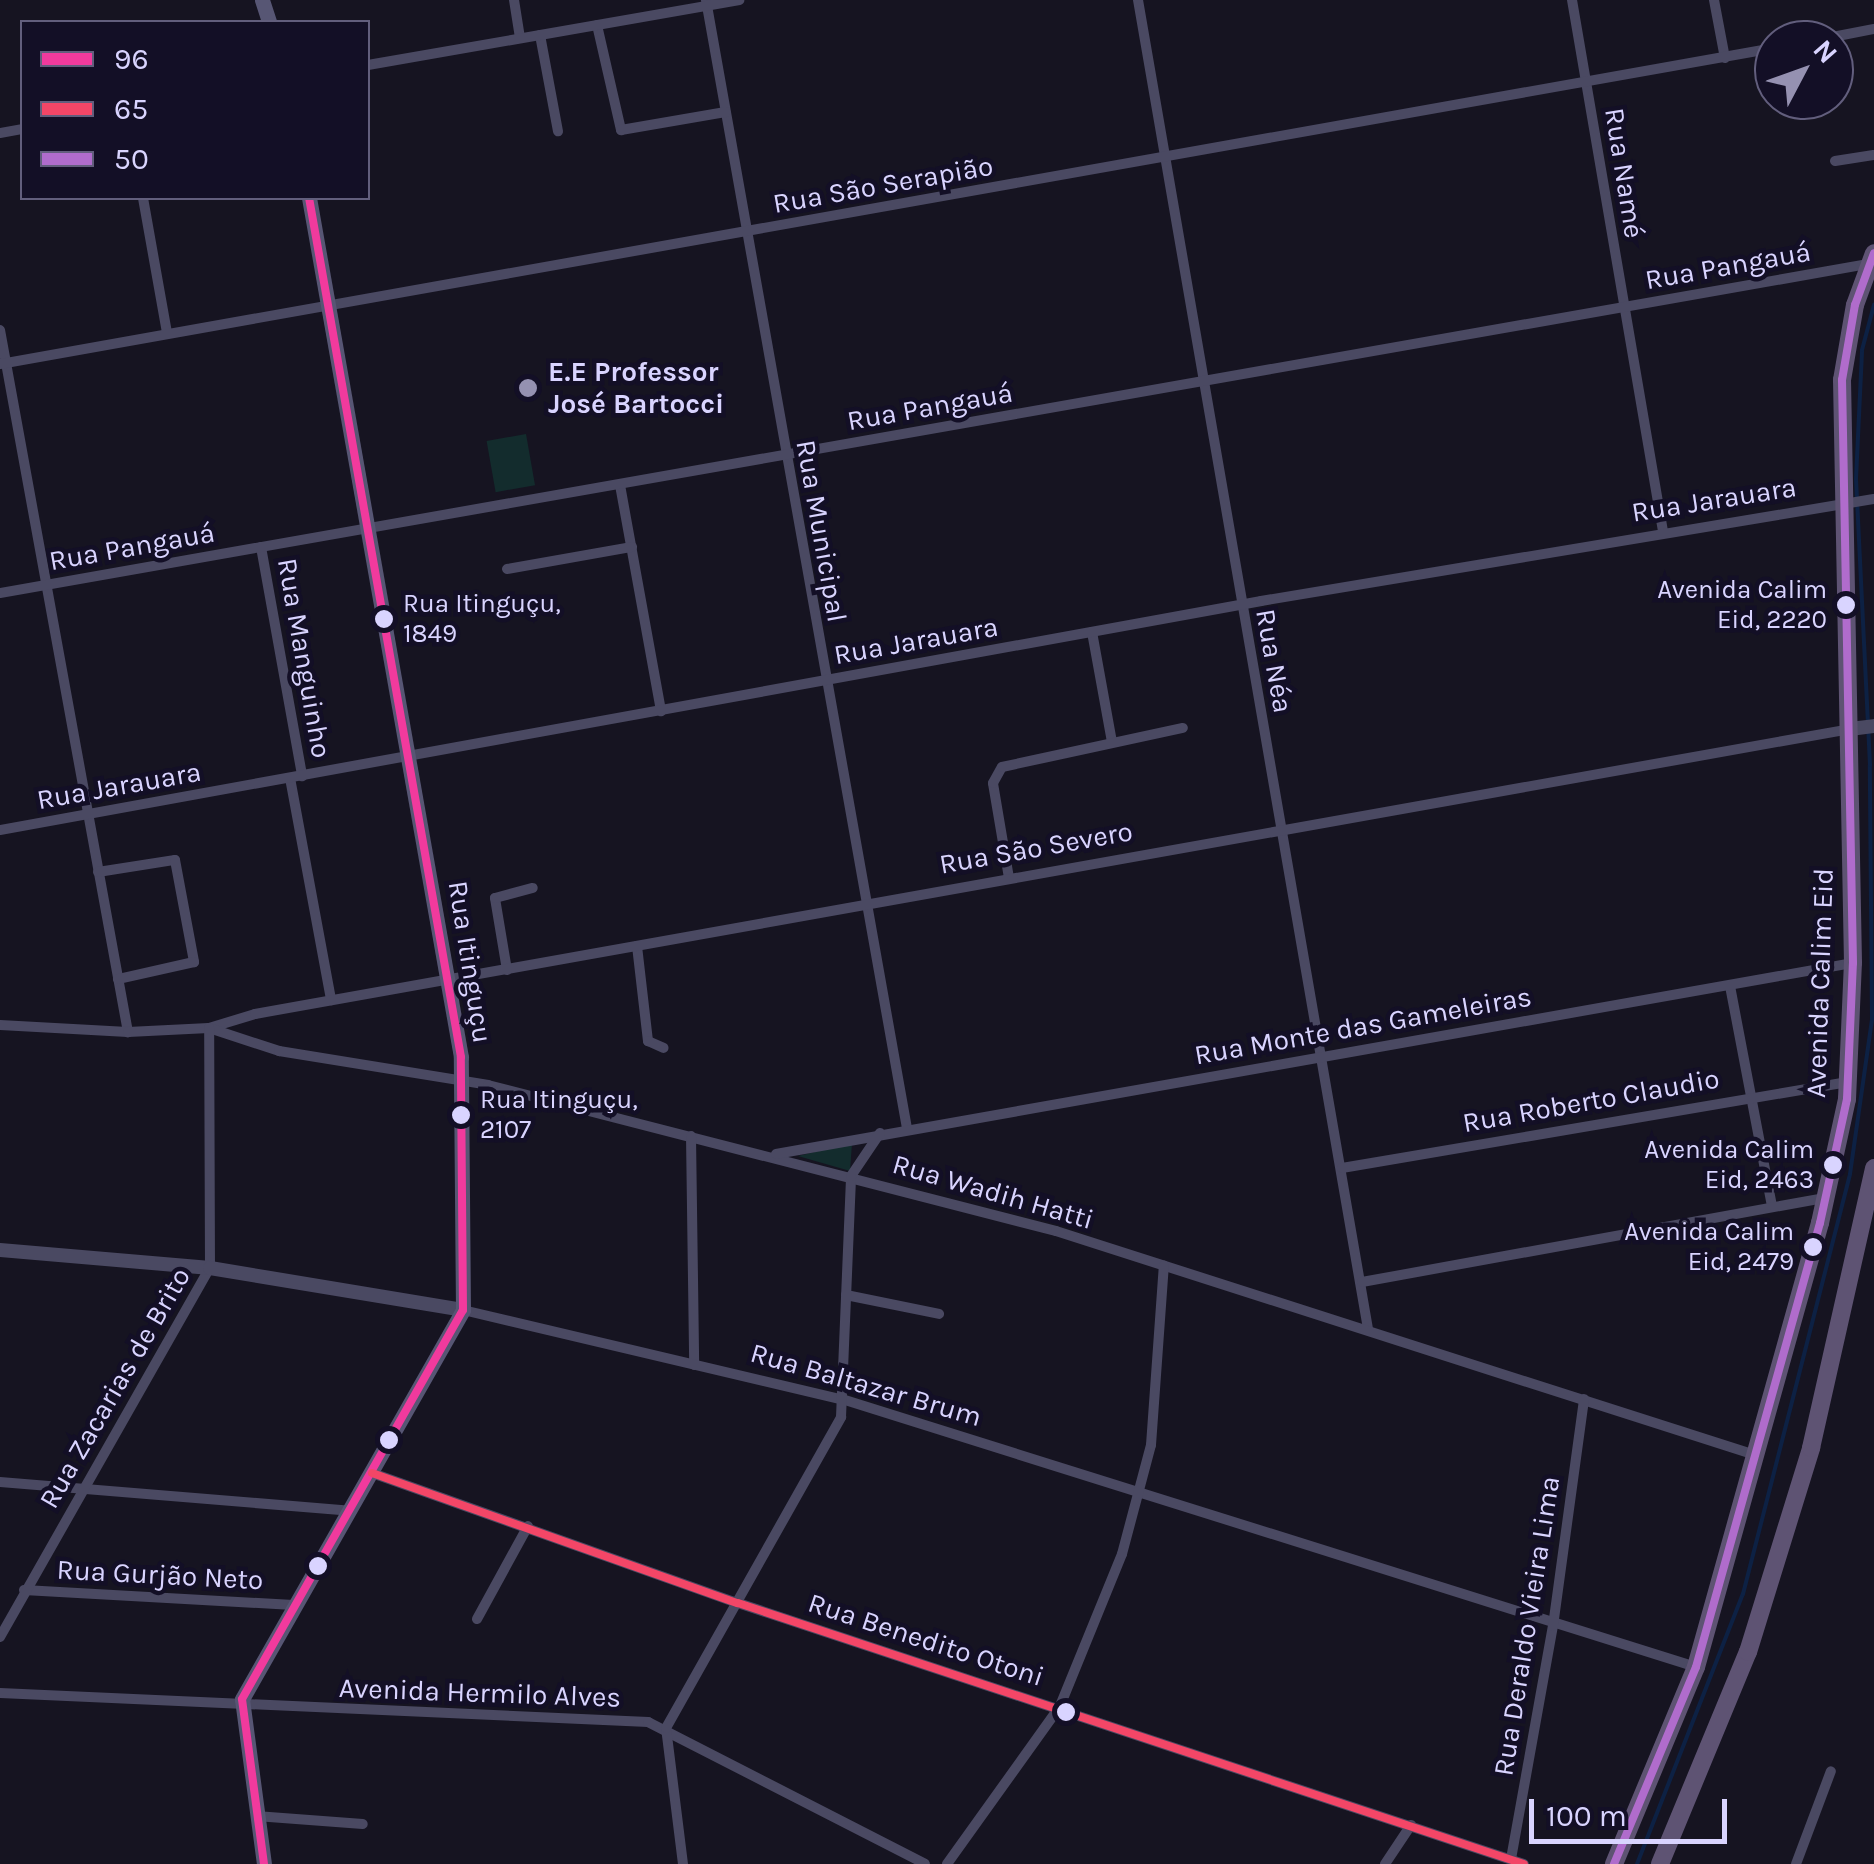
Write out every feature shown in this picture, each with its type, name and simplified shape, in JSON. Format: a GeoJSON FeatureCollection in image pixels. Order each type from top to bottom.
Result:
{"type":"FeatureCollection","features":[{"type":"Feature","properties":{"kind":"main road","name":"Rua Itinguçu"},"geometry":{"type":"LineString","coordinates":[[240,1705],[463,1310],[464,1083],[450,980],[309,200]]}},
{"type":"Feature","properties":{"kind":"main road","name":"Avenida Calim Eid"},"geometry":{"type":"LineString","coordinates":[[1614,1864],[1696,1667],[1826,1198],[1849,1082],[1861,728],[1842,502],[1846,343],[1871,258]]}},
{"type":"Feature","properties":{"kind":"main road"},"geometry":{"type":"LineString","coordinates":[[1660,1864],[1748,1652],[1811,1448],[1871,1205],[1874,1168]]}},
{"type":"Feature","properties":{"kind":"main road"},"geometry":{"type":"LineString","coordinates":[[240,1705],[264,1864]]}},
{"type":"Feature","properties":{"kind":"street"},"geometry":{"type":"LineString","coordinates":[[514,0],[520,38]]}},
{"type":"Feature","properties":{"kind":"street"},"geometry":{"type":"LineString","coordinates":[[370,64],[739,0]]}},
{"type":"Feature","properties":{"kind":"street","name":"Rua Néa"},"geometry":{"type":"LineString","coordinates":[[1138,0],[1368,1330]]}},
{"type":"Feature","properties":{"kind":"street","name":"Rua Namé"},"geometry":{"type":"LineString","coordinates":[[1572,0],[1663,531]]}},
{"type":"Feature","properties":{"kind":"street"},"geometry":{"type":"LineString","coordinates":[[1714,0],[1726,58]]}},
{"type":"Feature","properties":{"kind":"street","name":"Rua Municipal"},"geometry":{"type":"LineString","coordinates":[[707,3],[864,905],[907,1128]]}},
{"type":"Feature","properties":{"kind":"street"},"geometry":{"type":"LineString","coordinates":[[597,25],[622,130],[725,112]]}},
{"type":"Feature","properties":{"kind":"street"},"geometry":{"type":"LineString","coordinates":[[540,35],[558,131]]}},
{"type":"Feature","properties":{"kind":"street","name":"Rua São Serapião"},"geometry":{"type":"LineString","coordinates":[[3,363],[1754,52]]}},
{"type":"Feature","properties":{"kind":"street"},"geometry":{"type":"LineString","coordinates":[[1834,161],[1874,155]]}},
{"type":"Feature","properties":{"kind":"street"},"geometry":{"type":"LineString","coordinates":[[143,200],[167,333]]}},
{"type":"Feature","properties":{"kind":"street","name":"Rua Pangauá"},"geometry":{"type":"LineString","coordinates":[[0,593],[1623,308],[1871,258]]}},
{"type":"Feature","properties":{"kind":"street"},"geometry":{"type":"LineString","coordinates":[[0,330],[128,1032]]}},
{"type":"Feature","properties":{"kind":"street"},"geometry":{"type":"LineString","coordinates":[[620,485],[661,711]]}},
{"type":"Feature","properties":{"kind":"street","name":"Rua Jarauara"},"geometry":{"type":"LineString","coordinates":[[0,830],[1241,605],[1663,531],[1874,499]]}},
{"type":"Feature","properties":{"kind":"street"},"geometry":{"type":"LineString","coordinates":[[507,569],[632,547]]}},
{"type":"Feature","properties":{"kind":"street","name":"Rua Manguinho"},"geometry":{"type":"LineString","coordinates":[[261,548],[332,1000]]}},
{"type":"Feature","properties":{"kind":"street"},"geometry":{"type":"LineString","coordinates":[[1092,632],[1112,742]]}},
{"type":"Feature","properties":{"kind":"street"},"geometry":{"type":"LineString","coordinates":[[1010,878],[996,773],[1013,763],[1184,728]]}},
{"type":"Feature","properties":{"kind":"street","name":"Rua São Severo"},"geometry":{"type":"LineString","coordinates":[[208,1028],[332,1000],[1861,728]]}},
{"type":"Feature","properties":{"kind":"street"},"geometry":{"type":"LineString","coordinates":[[98,872],[173,858],[194,964],[118,979]]}},
{"type":"Feature","properties":{"kind":"street"},"geometry":{"type":"LineString","coordinates":[[508,970],[495,898],[533,888]]}},
{"type":"Feature","properties":{"kind":"street"},"geometry":{"type":"LineString","coordinates":[[637,946],[648,1041],[664,1048]]}},
{"type":"Feature","properties":{"kind":"street","name":"Rua Monte das Gameleiras"},"geometry":{"type":"LineString","coordinates":[[771,1155],[1853,963]]}},
{"type":"Feature","properties":{"kind":"street"},"geometry":{"type":"LineString","coordinates":[[1730,986],[1772,1207]]}},
{"type":"Feature","properties":{"kind":"street"},"geometry":{"type":"LineString","coordinates":[[0,1025],[128,1032],[208,1028]]}},
{"type":"Feature","properties":{"kind":"street","name":"Rua Wadih Hatti"},"geometry":{"type":"LineString","coordinates":[[208,1028],[279,1051],[464,1083],[851,1176],[1164,1265],[1752,1454]]}},
{"type":"Feature","properties":{"kind":"street","name":"Rua Zacarias de Brito"},"geometry":{"type":"LineString","coordinates":[[0,1636],[210,1268],[208,1028]]}},
{"type":"Feature","properties":{"kind":"street","name":"Rua Roberto Claudio"},"geometry":{"type":"LineString","coordinates":[[1342,1168],[1751,1094],[1849,1082]]}},
{"type":"Feature","properties":{"kind":"street"},"geometry":{"type":"LineString","coordinates":[[683,1864],[666,1728],[838,1424],[845,1400],[851,1176],[881,1133]]}},
{"type":"Feature","properties":{"kind":"street"},"geometry":{"type":"LineString","coordinates":[[691,1136],[694,1365]]}},
{"type":"Feature","properties":{"kind":"street"},"geometry":{"type":"LineString","coordinates":[[1362,1282],[1826,1198]]}},
{"type":"Feature","properties":{"kind":"street","name":"Rua Baltazar Brum"},"geometry":{"type":"LineString","coordinates":[[0,1250],[210,1268],[463,1310],[845,1400],[1553,1626],[1696,1667]]}},
{"type":"Feature","properties":{"kind":"street"},"geometry":{"type":"LineString","coordinates":[[947,1864],[1060,1706],[1140,1493],[1155,1410],[1164,1265]]}},
{"type":"Feature","properties":{"kind":"street"},"geometry":{"type":"LineString","coordinates":[[846,1296],[940,1314]]}},
{"type":"Feature","properties":{"kind":"street","name":"Rua Deraldo Vieira Lima"},"geometry":{"type":"LineString","coordinates":[[1511,1859],[1553,1626],[1584,1400]]}},
{"type":"Feature","properties":{"kind":"street","name":"Rua Benedito Otoni"},"geometry":{"type":"LineString","coordinates":[[372,1472],[738,1602],[1060,1706],[1524,1864]]}},
{"type":"Feature","properties":{"kind":"street"},"geometry":{"type":"LineString","coordinates":[[0,1482],[85,1484],[350,1510]]}},
{"type":"Feature","properties":{"kind":"street"},"geometry":{"type":"LineString","coordinates":[[476,1618],[528,1526]]}},
{"type":"Feature","properties":{"kind":"street","name":"Rua Gurjão Neto"},"geometry":{"type":"LineString","coordinates":[[24,1590],[294,1605]]}},
{"type":"Feature","properties":{"kind":"street","name":"Avenida Hermilo Alves"},"geometry":{"type":"LineString","coordinates":[[0,1692],[648,1722],[925,1864]]}},
{"type":"Feature","properties":{"kind":"street"},"geometry":{"type":"LineString","coordinates":[[1796,1864],[1832,1771]]}},
{"type":"Feature","properties":{"kind":"street"},"geometry":{"type":"LineString","coordinates":[[256,1816],[362,1824]]}},
{"type":"Feature","properties":{"kind":"street"},"geometry":{"type":"LineString","coordinates":[[1385,1864],[1411,1826]]}},
{"type":"Feature","properties":{"kind":"green space"},"geometry":{"type":"Polygon","coordinates":[[[526,434],[535,485],[496,492],[487,441],[526,434]]]}},
{"type":"Feature","properties":{"kind":"green space"},"geometry":{"type":"Polygon","coordinates":[[[852,1143],[850,1171],[798,1156],[852,1143]]]}},
{"type":"Feature","properties":{"kind":"waterway"},"geometry":{"type":"LineString","coordinates":[[1637,1864],[1743,1594],[1850,1174],[1872,1019],[1870,765],[1856,479],[1862,350],[1874,305]]}},
{"type":"Feature","properties":{"kind":"transit line","name":"96"},"geometry":{"type":"LineString","coordinates":[[264,1864],[242,1699],[463,1310],[461,1057],[309,200]]}},
{"type":"Feature","properties":{"kind":"transit line","name":"50"},"geometry":{"type":"LineString","coordinates":[[1614,1864],[1696,1667],[1820,1223],[1847,1099],[1853,963],[1842,380],[1855,305],[1874,253]]}},
{"type":"Feature","properties":{"kind":"transit line","name":"65"},"geometry":{"type":"LineString","coordinates":[[372,1473],[738,1603],[1524,1864]]}},
{"type":"Feature","properties":{"kind":"place","name":"E.E Professor José Bartocci"},"geometry":{"type":"Point","coordinates":[528,388]}},
{"type":"Feature","properties":{"kind":"place","name":"Avenida Calim Eid, 2220"},"geometry":{"type":"Point","coordinates":[1846,605]}},
{"type":"Feature","properties":{"kind":"place","name":"Rua Itinguçu, 1849"},"geometry":{"type":"Point","coordinates":[384,619]}},
{"type":"Feature","properties":{"kind":"place","name":"Rua Itinguçu, 2107"},"geometry":{"type":"Point","coordinates":[461,1115]}},
{"type":"Feature","properties":{"kind":"place","name":"Avenida Calim Eid, 2463"},"geometry":{"type":"Point","coordinates":[1833,1165]}},
{"type":"Feature","properties":{"kind":"place","name":"Avenida Calim Eid, 2479"},"geometry":{"type":"Point","coordinates":[1813,1247]}}]}
